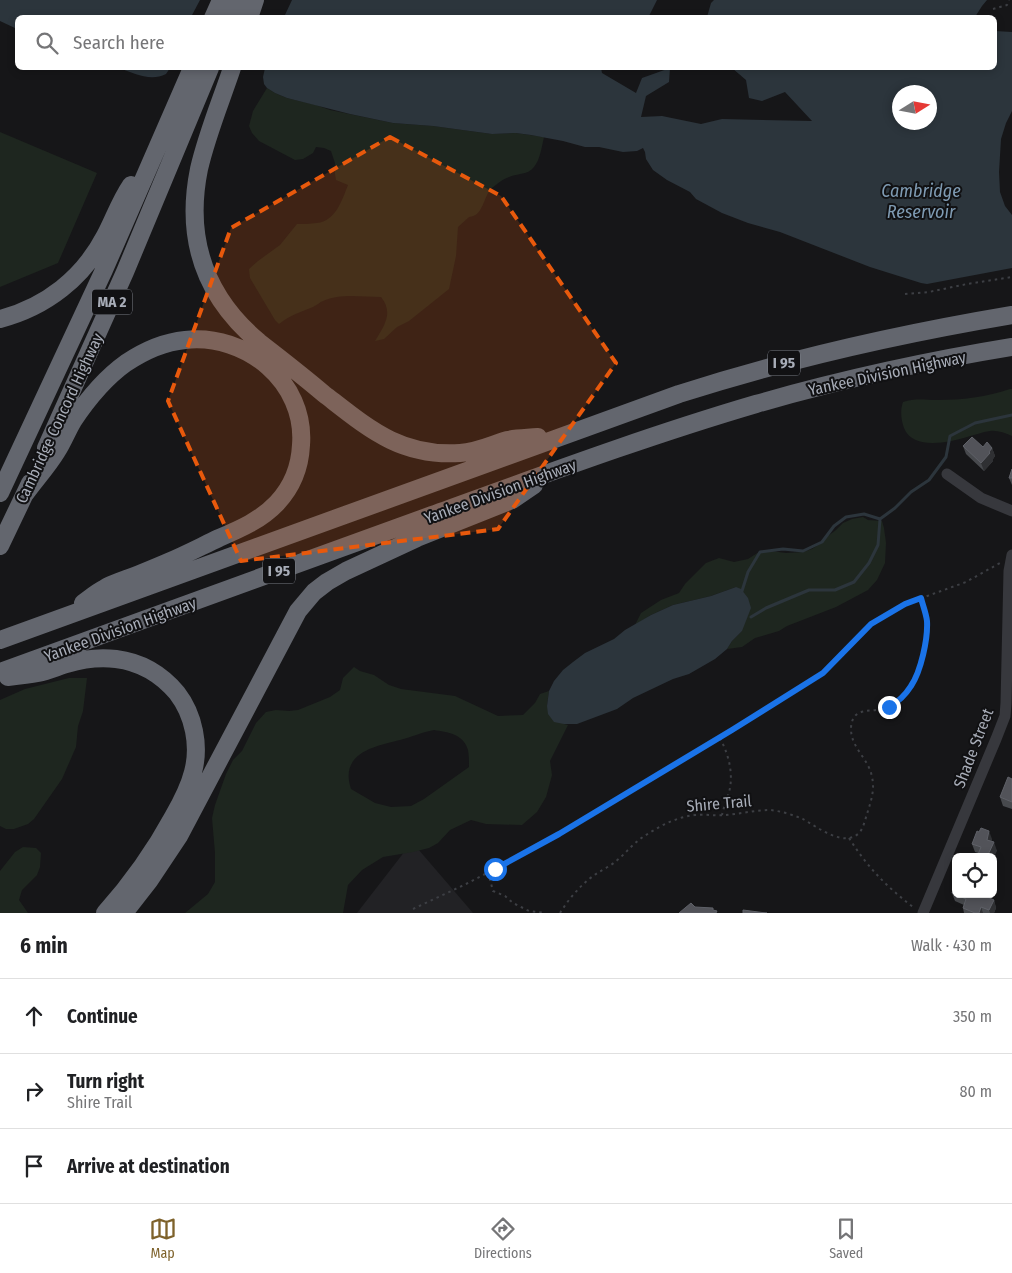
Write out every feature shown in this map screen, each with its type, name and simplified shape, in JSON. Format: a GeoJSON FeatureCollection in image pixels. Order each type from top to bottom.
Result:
{"type":"FeatureCollection","features":[{"type":"Feature","properties":{"kind":"highway"},"geometry":{"type":"LineString","coordinates":[[214,15],[221,0]]}},
{"type":"Feature","properties":{"kind":"highway"},"geometry":{"type":"LineString","coordinates":[[231,15],[237,0]]}},
{"type":"Feature","properties":{"kind":"highway"},"geometry":{"type":"LineString","coordinates":[[250,15],[255,0]]}},
{"type":"Feature","properties":{"kind":"highway","name":"Cambridge Concord Highway"},"geometry":{"type":"LineString","coordinates":[[0,493],[86,310],[191,70]]}},
{"type":"Feature","properties":{"kind":"highway","name":"Cambridge Concord Highway"},"geometry":{"type":"LineString","coordinates":[[0,546],[121,281],[209,70]]}},
{"type":"Feature","properties":{"kind":"highway"},"geometry":{"type":"LineString","coordinates":[[231,70],[202,158],[196,186],[195,214],[197,241],[204,268],[216,294],[233,317],[252,336],[363,424],[382,436],[400,444],[417,450],[435,453],[462,453],[509,440],[563,435]]}},
{"type":"Feature","properties":{"kind":"highway"},"geometry":{"type":"LineString","coordinates":[[0,318],[28,309],[45,300],[61,290],[77,276],[92,258],[124,196],[161,141]]}},
{"type":"Feature","properties":{"kind":"highway","name":"Yankee Division Highway"},"geometry":{"type":"LineString","coordinates":[[0,640],[679,394],[782,364],[886,339],[1012,315]]}},
{"type":"Feature","properties":{"kind":"highway"},"geometry":{"type":"LineString","coordinates":[[25,494],[56,452],[72,422],[112,374],[126,363],[148,351],[171,342],[192,339],[234,346],[266,364],[281,379],[294,400],[299,416],[302,441],[298,467],[286,491],[270,510],[237,530],[171,561],[106,587],[61,618]]}},
{"type":"Feature","properties":{"kind":"highway","name":"Yankee Division Highway"},"geometry":{"type":"LineString","coordinates":[[0,672],[558,470],[688,425],[790,395],[892,370],[1012,347]]}},
{"type":"Feature","properties":{"kind":"highway"},"geometry":{"type":"LineString","coordinates":[[124,913],[150,882],[179,836],[288,628],[298,611],[314,592],[341,574],[366,561],[512,500],[558,470]]}},
{"type":"Feature","properties":{"kind":"highway"},"geometry":{"type":"LineString","coordinates":[[0,678],[39,673],[68,663],[90,659],[125,660],[149,670],[165,681],[179,696],[188,713],[194,732],[196,752],[193,772],[187,790],[178,810],[159,841],[132,880],[105,913]]}},
{"type":"Feature","properties":{"kind":"street"},"geometry":{"type":"LineString","coordinates":[[947,474],[981,498],[1012,511]]}},
{"type":"Feature","properties":{"kind":"street","name":"Shade Street"},"geometry":{"type":"LineString","coordinates":[[920,912],[1005,716],[1008,589],[1012,556]]}},
{"type":"Feature","properties":{"kind":"path"},"geometry":{"type":"LineString","coordinates":[[993,9],[1007,5],[1009,0]]}},
{"type":"Feature","properties":{"kind":"path"},"geometry":{"type":"LineString","coordinates":[[905,294],[929,292],[1012,277]]}},
{"type":"Feature","properties":{"kind":"path"},"geometry":{"type":"LineString","coordinates":[[413,910],[559,834],[720,738],[823,673],[871,624],[905,604],[966,582],[1012,556]]}},
{"type":"Feature","properties":{"kind":"path"},"geometry":{"type":"LineString","coordinates":[[920,912],[883,882],[866,863],[849,838],[862,830],[873,787],[870,770],[852,738],[852,720],[860,712],[879,710],[896,703],[911,685],[919,668],[927,627],[921,598]]}},
{"type":"Feature","properties":{"kind":"path"},"geometry":{"type":"LineString","coordinates":[[720,738],[727,751],[730,774],[730,788],[722,815]]}},
{"type":"Feature","properties":{"kind":"path","name":"Shire Trail"},"geometry":{"type":"LineString","coordinates":[[560,913],[574,894],[597,873],[614,863],[639,840],[677,819],[776,810],[803,819],[834,836],[849,838]]}},
{"type":"Feature","properties":{"kind":"path"},"geometry":{"type":"LineString","coordinates":[[488,872],[493,891],[529,910],[545,913]]}},
{"type":"Feature","properties":{"kind":"highlighted area"},"geometry":{"type":"Polygon","coordinates":[[[390,137],[501,196],[616,363],[498,529],[241,561],[168,401],[231,228],[390,137]]]}},
{"type":"Feature","properties":{"kind":"shaded area"},"geometry":{"type":"Polygon","coordinates":[[[267,88],[287,98],[330,110],[393,123],[492,134],[516,133],[544,137],[539,157],[532,170],[502,180],[489,192],[478,213],[469,217],[458,227],[456,256],[449,289],[409,321],[397,327],[384,339],[375,341],[384,325],[387,314],[385,303],[381,297],[337,297],[322,301],[279,324],[250,278],[249,269],[280,245],[297,224],[324,221],[334,214],[341,203],[348,185],[336,180],[335,163],[331,151],[316,147],[313,153],[303,159],[295,160],[259,141],[252,133],[249,126],[253,111],[267,88]]]}},
{"type":"Feature","properties":{"kind":"shaded area"},"geometry":{"type":"Polygon","coordinates":[[[0,132],[97,173],[58,263],[0,287],[0,132]]]}},
{"type":"Feature","properties":{"kind":"shaded area"},"geometry":{"type":"Polygon","coordinates":[[[1012,389],[1012,436],[998,431],[990,431],[951,441],[932,443],[915,440],[904,428],[901,415],[903,402],[965,399],[1012,389]]]}},
{"type":"Feature","properties":{"kind":"shaded area"},"geometry":{"type":"Polygon","coordinates":[[[863,517],[868,520],[882,521],[886,543],[885,563],[877,580],[868,590],[836,607],[787,626],[779,631],[755,638],[742,647],[727,649],[742,631],[736,587],[711,596],[673,605],[635,625],[641,613],[661,600],[679,593],[685,584],[706,563],[719,558],[734,562],[748,559],[759,552],[803,552],[823,542],[843,523],[863,517]]]}},
{"type":"Feature","properties":{"kind":"shaded area"},"geometry":{"type":"Polygon","coordinates":[[[354,667],[374,675],[389,685],[401,689],[455,696],[498,716],[523,715],[535,703],[540,694],[549,691],[547,706],[564,724],[568,725],[550,761],[552,775],[546,797],[537,812],[522,825],[486,824],[471,820],[450,830],[438,843],[429,848],[383,857],[362,870],[348,885],[343,913],[185,913],[208,894],[215,882],[212,818],[215,805],[233,760],[242,751],[256,723],[266,712],[298,710],[330,697],[340,690],[343,678],[354,667]],[[434,730],[380,745],[362,753],[350,767],[351,789],[375,803],[391,807],[411,806],[469,767],[468,750],[463,740],[449,733],[434,730]]]}},
{"type":"Feature","properties":{"kind":"shaded area"},"geometry":{"type":"Polygon","coordinates":[[[69,678],[87,678],[76,747],[62,779],[34,819],[28,824],[14,829],[6,829],[0,826],[0,700],[25,689],[69,678]]]}},
{"type":"Feature","properties":{"kind":"shaded area"},"geometry":{"type":"Polygon","coordinates":[[[412,842],[473,913],[357,913],[412,842]]]}},
{"type":"Feature","properties":{"kind":"shaded area"},"geometry":{"type":"Polygon","coordinates":[[[23,847],[36,848],[41,853],[40,867],[37,875],[22,890],[19,900],[28,913],[0,913],[0,871],[15,852],[23,847]]]}},
{"type":"Feature","properties":{"kind":"water"},"geometry":{"type":"Polygon","coordinates":[[[0,0],[200,0],[192,15],[15,15],[15,28],[0,21],[0,0]]]}},
{"type":"Feature","properties":{"kind":"water"},"geometry":{"type":"Polygon","coordinates":[[[292,0],[657,0],[650,15],[285,15],[292,0]]]}},
{"type":"Feature","properties":{"kind":"water"},"geometry":{"type":"Polygon","coordinates":[[[714,0],[987,0],[976,15],[708,15],[711,3],[714,0]]]}},
{"type":"Feature","properties":{"kind":"water","name":"Cambridge Reservoir"},"geometry":{"type":"Polygon","coordinates":[[[997,31],[1012,32],[1012,111],[1001,139],[999,172],[1000,192],[1005,206],[1012,215],[1012,268],[927,284],[921,283],[870,267],[780,232],[722,213],[696,199],[690,192],[653,170],[646,159],[643,148],[637,151],[623,152],[599,147],[585,147],[563,141],[516,133],[492,134],[393,123],[287,98],[267,88],[263,77],[265,70],[601,70],[602,73],[636,93],[642,78],[664,70],[670,70],[669,82],[646,96],[641,117],[662,116],[701,124],[722,119],[812,121],[785,92],[762,101],[749,98],[746,80],[734,70],[997,70],[997,31]]]}},
{"type":"Feature","properties":{"kind":"water"},"geometry":{"type":"Polygon","coordinates":[[[125,70],[169,70],[166,74],[160,76],[142,76],[125,70]]]}},
{"type":"Feature","properties":{"kind":"water"},"geometry":{"type":"Polygon","coordinates":[[[736,587],[741,589],[748,598],[751,608],[742,631],[727,649],[715,659],[689,674],[673,679],[633,698],[617,709],[577,724],[554,722],[548,714],[549,691],[554,681],[563,670],[585,653],[614,639],[625,630],[651,615],[673,605],[711,596],[736,587]]]}},
{"type":"Feature","properties":{"kind":"building"},"geometry":{"type":"Polygon","coordinates":[[[972,437],[983,447],[987,442],[992,448],[981,463],[963,446],[972,437]]]}},
{"type":"Feature","properties":{"kind":"building"},"geometry":{"type":"Polygon","coordinates":[[[1008,777],[1012,779],[1012,802],[1000,797],[1008,777]]]}},
{"type":"Feature","properties":{"kind":"building"},"geometry":{"type":"Polygon","coordinates":[[[981,828],[989,831],[987,840],[994,842],[989,853],[979,853],[981,847],[972,844],[977,831],[979,832],[981,828]]]}},
{"type":"Feature","properties":{"kind":"building"},"geometry":{"type":"Polygon","coordinates":[[[964,898],[989,898],[994,900],[989,910],[981,907],[979,913],[975,913],[963,908],[966,899],[964,898]]]}},
{"type":"Feature","properties":{"kind":"building"},"geometry":{"type":"Polygon","coordinates":[[[691,903],[695,907],[713,908],[713,910],[717,911],[716,913],[679,913],[691,903]]]}},
{"type":"Feature","properties":{"kind":"building"},"geometry":{"type":"Polygon","coordinates":[[[743,910],[766,913],[743,913],[743,910]]]}},
{"type":"Feature","properties":{"kind":"waterway"},"geometry":{"type":"LineString","coordinates":[[742,591],[748,572],[760,552],[783,549],[803,551],[822,542],[834,526],[846,517],[864,514],[880,519],[895,508],[911,492],[929,480],[946,457],[950,436],[975,423],[1012,415]]}},
{"type":"Feature","properties":{"kind":"waterway"},"geometry":{"type":"LineString","coordinates":[[751,617],[766,608],[809,590],[835,590],[854,582],[869,563],[878,545],[880,519]]}},
{"type":"Feature","properties":{"kind":"route"},"geometry":{"type":"LineString","coordinates":[[495,869],[643,785],[823,673],[871,624],[905,604],[921,598],[927,627],[919,668],[911,685],[896,703],[889,707]]}}]}
